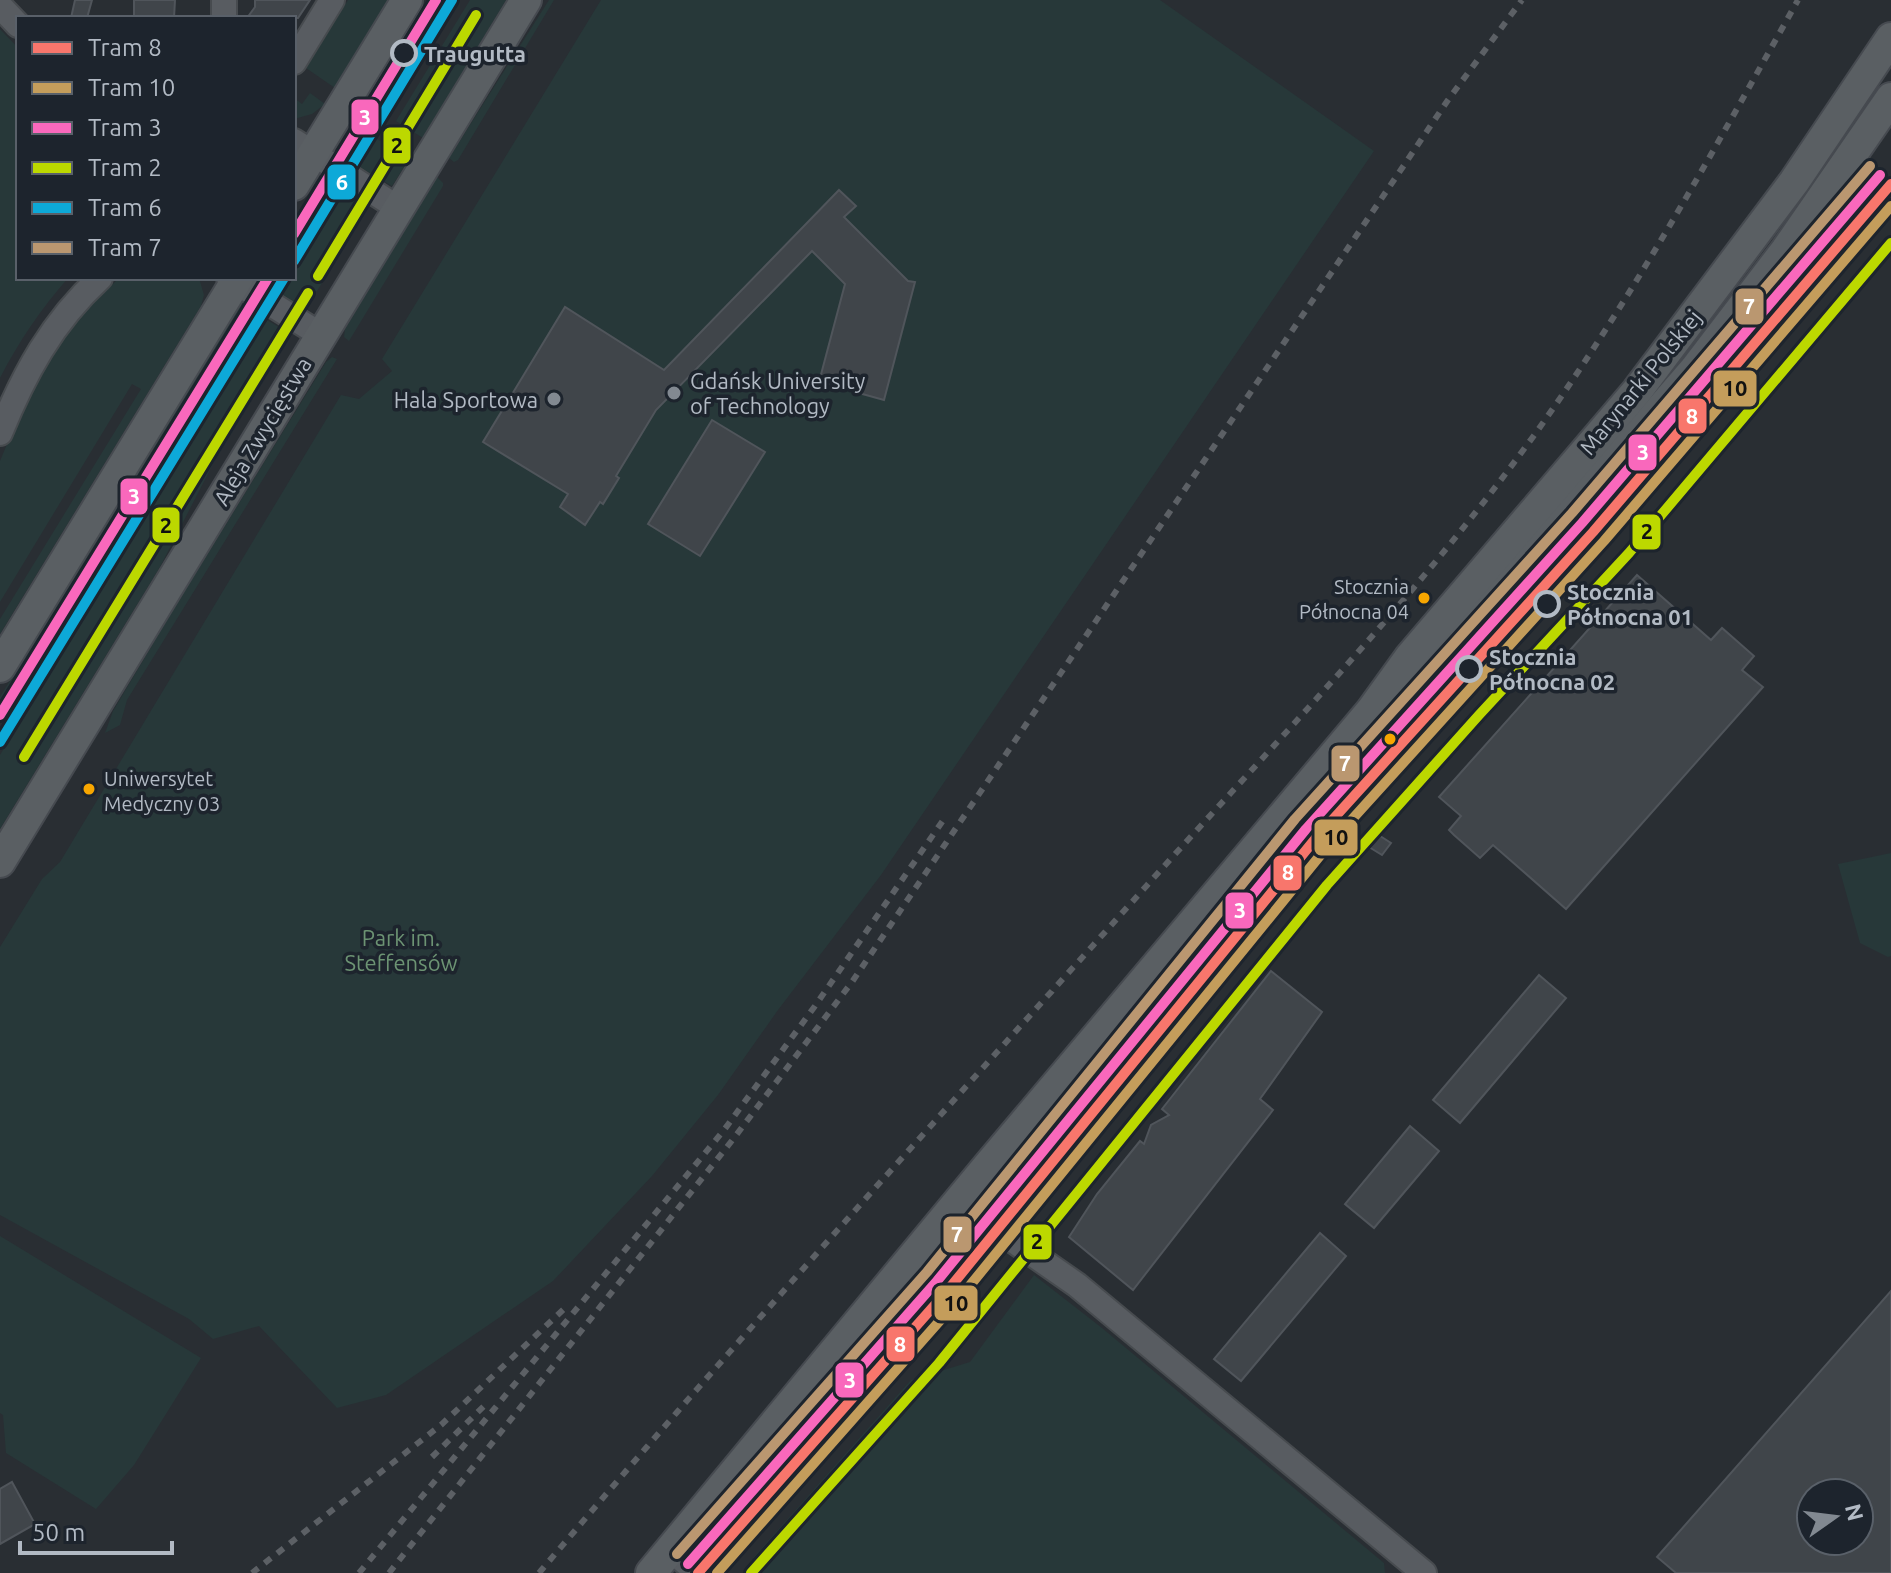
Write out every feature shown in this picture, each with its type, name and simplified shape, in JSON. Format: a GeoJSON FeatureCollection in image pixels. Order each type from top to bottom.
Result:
{"type":"FeatureCollection","features":[{"type":"Feature","properties":{"kind":"main road"},"geometry":{"type":"LineString","coordinates":[[296,177],[304,147],[407,0]]}},
{"type":"Feature","properties":{"kind":"main road","name":"Aleja Zwycięstwa"},"geometry":{"type":"LineString","coordinates":[[0,862],[526,0]]}},
{"type":"Feature","properties":{"kind":"main road","name":"Marynarki Polskiej"},"geometry":{"type":"LineString","coordinates":[[651,1573],[1371,711],[1410,657],[1637,391],[1794,182],[1891,38]]}},
{"type":"Feature","properties":{"kind":"main road","name":"Marynarki Polskiej"},"geometry":{"type":"LineString","coordinates":[[1371,711],[1399,693],[1430,665],[1633,442],[1695,369],[1786,250],[1891,98]]}},
{"type":"Feature","properties":{"kind":"main road"},"geometry":{"type":"LineString","coordinates":[[0,667],[234,280]]}},
{"type":"Feature","properties":{"kind":"main road"},"geometry":{"type":"LineString","coordinates":[[1610,422],[1633,442]]}},
{"type":"Feature","properties":{"kind":"street"},"geometry":{"type":"LineString","coordinates":[[296,59],[332,0]]}},
{"type":"Feature","properties":{"kind":"street"},"geometry":{"type":"LineString","coordinates":[[0,6],[16,23]]}},
{"type":"Feature","properties":{"kind":"street"},"geometry":{"type":"LineString","coordinates":[[304,147],[398,208]]}},
{"type":"Feature","properties":{"kind":"street"},"geometry":{"type":"LineString","coordinates":[[0,433],[19,387],[45,340],[77,299],[98,280]]}},
{"type":"Feature","properties":{"kind":"street"},"geometry":{"type":"LineString","coordinates":[[234,280],[321,335]]}},
{"type":"Feature","properties":{"kind":"street"},"geometry":{"type":"LineString","coordinates":[[958,1202],[1077,1285],[1424,1573]]}},
{"type":"Feature","properties":{"kind":"street"},"geometry":{"type":"LineString","coordinates":[[671,1550],[698,1573]]}},
{"type":"Feature","properties":{"kind":"green space"},"geometry":{"type":"Polygon","coordinates":[[[348,0],[388,0],[335,88],[306,68],[348,0]]]}},
{"type":"Feature","properties":{"kind":"green space"},"geometry":{"type":"Polygon","coordinates":[[[470,0],[506,0],[423,138],[396,121],[470,0]]]}},
{"type":"Feature","properties":{"kind":"green space"},"geometry":{"type":"Polygon","coordinates":[[[549,0],[554,0],[454,162],[449,158],[549,0]]]}},
{"type":"Feature","properties":{"kind":"green space","name":"Park im. Steffensów"},"geometry":{"type":"Polygon","coordinates":[[[601,0],[1160,0],[1374,151],[881,875],[718,1095],[652,1176],[553,1281],[386,1395],[337,1408],[259,1326],[213,1339],[189,1319],[0,1215],[0,947],[42,879],[60,862],[341,395],[359,399],[392,371],[382,359],[601,0]]]}},
{"type":"Feature","properties":{"kind":"green space"},"geometry":{"type":"Polygon","coordinates":[[[0,29],[16,46],[16,280],[66,280],[31,326],[0,378],[0,29]]]}},
{"type":"Feature","properties":{"kind":"green space"},"geometry":{"type":"Polygon","coordinates":[[[310,93],[325,104],[312,114],[296,118],[296,100],[302,104],[310,93]]]}},
{"type":"Feature","properties":{"kind":"green space"},"geometry":{"type":"Polygon","coordinates":[[[374,137],[409,159],[392,186],[358,166],[374,137]]]}},
{"type":"Feature","properties":{"kind":"green space"},"geometry":{"type":"Polygon","coordinates":[[[437,177],[443,186],[349,341],[344,337],[345,329],[437,177]]]}},
{"type":"Feature","properties":{"kind":"green space"},"geometry":{"type":"Polygon","coordinates":[[[345,184],[364,198],[365,213],[317,291],[295,302],[276,299],[288,280],[296,280],[296,266],[345,184]]]}},
{"type":"Feature","properties":{"kind":"green space"},"geometry":{"type":"Polygon","coordinates":[[[117,280],[200,280],[204,295],[201,306],[0,634],[0,619],[141,389],[132,384],[0,602],[0,461],[39,367],[75,322],[117,280]]]}},
{"type":"Feature","properties":{"kind":"green space"},"geometry":{"type":"Polygon","coordinates":[[[240,304],[248,309],[0,715],[0,697],[240,304]]]}},
{"type":"Feature","properties":{"kind":"green space"},"geometry":{"type":"Polygon","coordinates":[[[264,318],[290,334],[290,337],[214,462],[160,567],[0,829],[0,755],[262,326],[264,318]]]}},
{"type":"Feature","properties":{"kind":"green space"},"geometry":{"type":"Polygon","coordinates":[[[332,357],[337,359],[127,700],[120,725],[105,733],[113,711],[170,615],[326,362],[332,357]]]}},
{"type":"Feature","properties":{"kind":"green space"},"geometry":{"type":"Polygon","coordinates":[[[1891,853],[1891,956],[1888,957],[1860,943],[1838,864],[1891,853]]]}},
{"type":"Feature","properties":{"kind":"green space"},"geometry":{"type":"Polygon","coordinates":[[[0,1236],[201,1358],[134,1465],[96,1509],[6,1453],[3,1415],[0,1413],[0,1236]]]}},
{"type":"Feature","properties":{"kind":"green space"},"geometry":{"type":"Polygon","coordinates":[[[1034,1275],[1384,1563],[1385,1573],[762,1573],[752,1564],[753,1558],[911,1380],[970,1362],[1034,1275]]]}},
{"type":"Feature","properties":{"kind":"building"},"geometry":{"type":"Polygon","coordinates":[[[75,0],[92,0],[88,16],[71,16],[75,0]]]}},
{"type":"Feature","properties":{"kind":"building"},"geometry":{"type":"Polygon","coordinates":[[[134,0],[175,0],[174,16],[134,16],[134,0]]]}},
{"type":"Feature","properties":{"kind":"building"},"geometry":{"type":"Polygon","coordinates":[[[255,0],[310,0],[298,18],[248,16],[255,7],[255,0]]]}},
{"type":"Feature","properties":{"kind":"building"},"geometry":{"type":"Polygon","coordinates":[[[839,190],[856,206],[844,217],[908,281],[915,282],[884,400],[819,382],[845,284],[812,251],[656,410],[616,476],[619,478],[603,504],[600,502],[585,525],[560,507],[568,494],[483,442],[565,307],[664,370],[839,190]]]}},
{"type":"Feature","properties":{"kind":"building"},"geometry":{"type":"Polygon","coordinates":[[[712,420],[765,452],[700,556],[648,524],[712,420]]]}},
{"type":"Feature","properties":{"kind":"building"},"geometry":{"type":"Polygon","coordinates":[[[1637,575],[1711,640],[1722,628],[1754,656],[1742,670],[1763,687],[1566,909],[1493,845],[1480,858],[1449,830],[1461,816],[1439,797],[1637,575]]]}},
{"type":"Feature","properties":{"kind":"building"},"geometry":{"type":"Polygon","coordinates":[[[1377,834],[1391,843],[1382,855],[1369,847],[1377,834]]]}},
{"type":"Feature","properties":{"kind":"building"},"geometry":{"type":"Polygon","coordinates":[[[1271,971],[1322,1012],[1260,1099],[1273,1110],[1133,1290],[1069,1237],[1097,1194],[1140,1141],[1144,1144],[1151,1125],[1169,1115],[1162,1109],[1271,971]]]}},
{"type":"Feature","properties":{"kind":"building"},"geometry":{"type":"Polygon","coordinates":[[[1539,975],[1566,998],[1460,1123],[1433,1100],[1539,975]]]}},
{"type":"Feature","properties":{"kind":"building"},"geometry":{"type":"Polygon","coordinates":[[[1410,1126],[1439,1151],[1374,1228],[1345,1204],[1410,1126]]]}},
{"type":"Feature","properties":{"kind":"building"},"geometry":{"type":"Polygon","coordinates":[[[1320,1233],[1346,1256],[1241,1381],[1214,1359],[1320,1233]]]}},
{"type":"Feature","properties":{"kind":"building"},"geometry":{"type":"Polygon","coordinates":[[[1891,1291],[1891,1573],[1676,1573],[1657,1557],[1891,1291]]]}},
{"type":"Feature","properties":{"kind":"building"},"geometry":{"type":"Polygon","coordinates":[[[12,1482],[35,1524],[0,1544],[0,1489],[12,1482]]]}},
{"type":"Feature","properties":{"kind":"railway"},"geometry":{"type":"LineString","coordinates":[[389,1573],[734,1138],[852,982],[1448,100],[1522,0]]}},
{"type":"Feature","properties":{"kind":"railway"},"geometry":{"type":"LineString","coordinates":[[539,1573],[768,1308],[1400,604],[1492,492],[1606,329],[1672,221],[1798,0]]}},
{"type":"Feature","properties":{"kind":"railway"},"geometry":{"type":"LineString","coordinates":[[359,1573],[724,1130],[815,1006],[944,819]]}},
{"type":"Feature","properties":{"kind":"railway"},"geometry":{"type":"LineString","coordinates":[[252,1573],[441,1425],[566,1307]]}},
{"type":"Feature","properties":{"kind":"railway"},"geometry":{"type":"LineString","coordinates":[[432,1457],[485,1405]]}},
{"type":"Feature","properties":{"kind":"tram line","name":"3"},"geometry":{"type":"LineString","coordinates":[[296,231],[436,0]]}},
{"type":"Feature","properties":{"kind":"tram line","name":"6"},"geometry":{"type":"LineString","coordinates":[[296,258],[452,0]]}},
{"type":"Feature","properties":{"kind":"tram line","name":"2"},"geometry":{"type":"LineString","coordinates":[[318,276],[476,15]]}},
{"type":"Feature","properties":{"kind":"tram line","name":"7"},"geometry":{"type":"LineString","coordinates":[[677,1554],[927,1272],[1295,819],[1572,513],[1870,166]]}},
{"type":"Feature","properties":{"kind":"tram line","name":"3"},"geometry":{"type":"LineString","coordinates":[[688,1564],[937,1281],[1306,829],[1582,523],[1880,175]]}},
{"type":"Feature","properties":{"kind":"tram line","name":"8"},"geometry":{"type":"LineString","coordinates":[[698,1573],[948,1290],[1316,838],[1593,532],[1891,184]]}},
{"type":"Feature","properties":{"kind":"tram line","name":"10"},"geometry":{"type":"LineString","coordinates":[[717,1573],[959,1299],[1327,847],[1604,541],[1891,206]]}},
{"type":"Feature","properties":{"kind":"tram line","name":"2"},"geometry":{"type":"LineString","coordinates":[[751,1573],[939,1363],[1327,885],[1629,553],[1891,243]]}},
{"type":"Feature","properties":{"kind":"tram line","name":"3"},"geometry":{"type":"LineString","coordinates":[[0,715],[267,280]]}},
{"type":"Feature","properties":{"kind":"tram line","name":"6"},"geometry":{"type":"LineString","coordinates":[[0,742],[283,280]]}},
{"type":"Feature","properties":{"kind":"tram line","name":"2"},"geometry":{"type":"LineString","coordinates":[[24,757],[308,293]]}},
{"type":"Feature","properties":{"kind":"place","name":"Traugutta"},"geometry":{"type":"Point","coordinates":[404,53]}},
{"type":"Feature","properties":{"kind":"place","name":"Gdańsk University of Technology"},"geometry":{"type":"Point","coordinates":[674,393]}},
{"type":"Feature","properties":{"kind":"place","name":"Hala Sportowa"},"geometry":{"type":"Point","coordinates":[554,399]}},
{"type":"Feature","properties":{"kind":"place","name":"Stocznia Północna 04"},"geometry":{"type":"Point","coordinates":[1424,598]}},
{"type":"Feature","properties":{"kind":"place","name":"Stocznia Północna 01"},"geometry":{"type":"Point","coordinates":[1547,604]}},
{"type":"Feature","properties":{"kind":"place","name":"Stocznia Północna 02"},"geometry":{"type":"Point","coordinates":[1469,669]}},
{"type":"Feature","properties":{"kind":"place","name":"Uniwersytet Medyczny 03"},"geometry":{"type":"Point","coordinates":[89,789]}}]}
